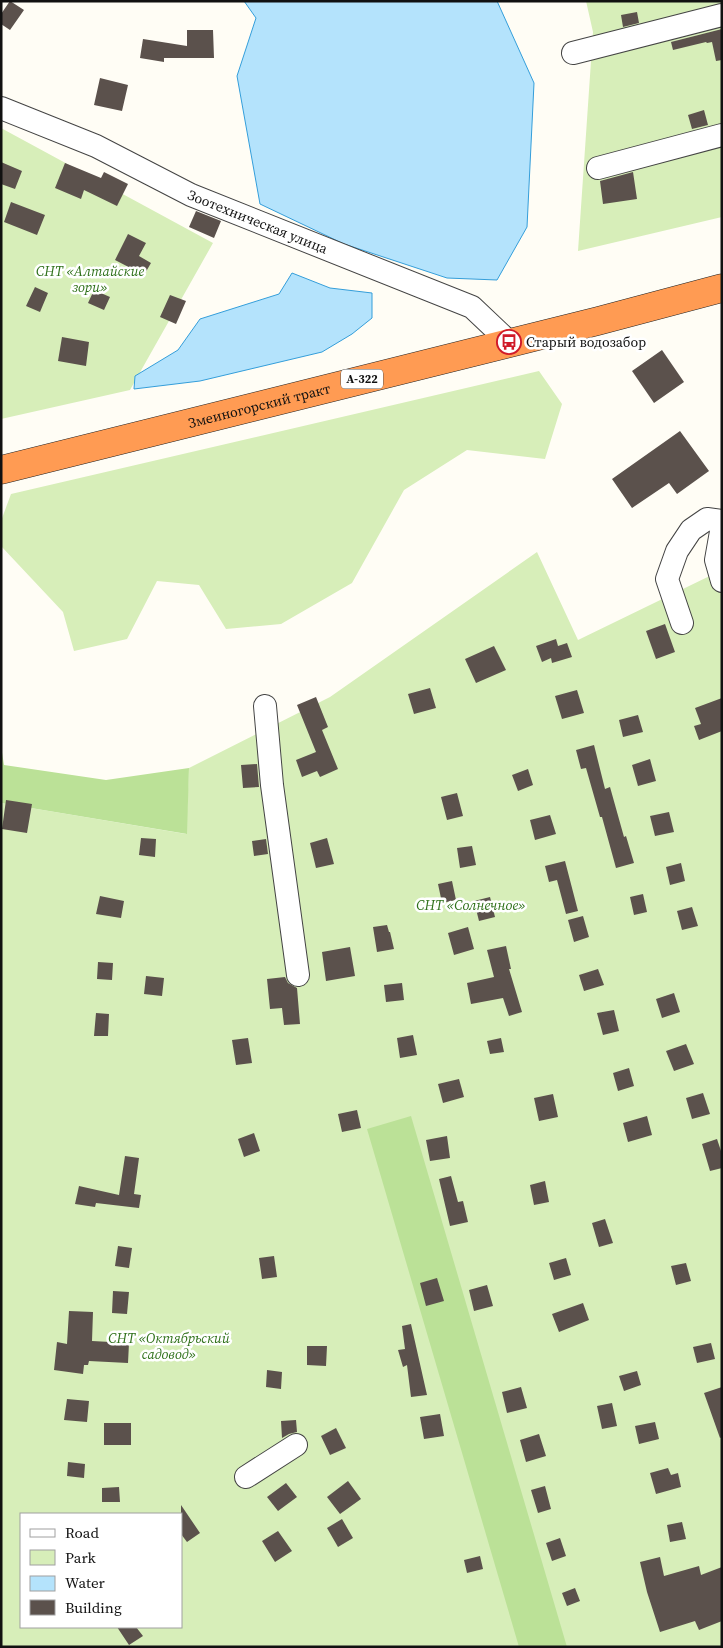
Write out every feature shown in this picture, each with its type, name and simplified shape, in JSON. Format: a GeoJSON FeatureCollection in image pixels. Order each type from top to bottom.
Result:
{"type":"FeatureCollection","features":[{"type":"Feature","properties":{"kind":"highway","name":"Змеиногорский тракт"},"geometry":{"type":"LineString","coordinates":[[1,470],[722,288]]}},
{"type":"Feature","properties":{"kind":"street"},"geometry":{"type":"LineString","coordinates":[[573,53],[722,15]]}},
{"type":"Feature","properties":{"kind":"street","name":"Зоотехническая улица"},"geometry":{"type":"LineString","coordinates":[[1,108],[96,146],[191,195],[472,307],[509,342]]}},
{"type":"Feature","properties":{"kind":"street"},"geometry":{"type":"LineString","coordinates":[[598,168],[722,135]]}},
{"type":"Feature","properties":{"kind":"street"},"geometry":{"type":"LineString","coordinates":[[682,623],[667,580],[677,552],[692,530],[707,519],[722,521]]}},
{"type":"Feature","properties":{"kind":"street"},"geometry":{"type":"LineString","coordinates":[[722,526],[716,560],[722,582]]}},
{"type":"Feature","properties":{"kind":"street"},"geometry":{"type":"LineString","coordinates":[[265,706],[272,784],[298,975]]}},
{"type":"Feature","properties":{"kind":"street"},"geometry":{"type":"LineString","coordinates":[[246,1477],[296,1445]]}},
{"type":"Feature","properties":{"kind":"green space"},"geometry":{"type":"Polygon","coordinates":[[[586,1],[722,1],[722,217],[578,251],[593,32],[586,1]]]}},
{"type":"Feature","properties":{"kind":"green space","name":"СНТ «Алтайские зори»"},"geometry":{"type":"Polygon","coordinates":[[[1,128],[213,243],[130,390],[1,419],[1,128]]]}},
{"type":"Feature","properties":{"kind":"green space"},"geometry":{"type":"Polygon","coordinates":[[[539,371],[562,404],[545,459],[467,450],[404,490],[352,583],[281,624],[226,629],[199,585],[157,581],[127,639],[74,651],[63,612],[1,546],[1,521],[11,494],[539,371]]]}},
{"type":"Feature","properties":{"kind":"green space","name":"СНТ «Солнечное»"},"geometry":{"type":"Polygon","coordinates":[[[537,552],[578,640],[722,570],[722,1647],[1,1647],[1,803],[186,834],[189,768],[330,697],[537,552]]]}},
{"type":"Feature","properties":{"kind":"green space"},"geometry":{"type":"Polygon","coordinates":[[[1,746],[4,765],[106,780],[189,768],[187,834],[1,803],[1,746]]]}},
{"type":"Feature","properties":{"kind":"green space"},"geometry":{"type":"Polygon","coordinates":[[[411,1116],[567,1647],[519,1647],[367,1129],[411,1116]]]}},
{"type":"Feature","properties":{"kind":"water"},"geometry":{"type":"Polygon","coordinates":[[[244,1],[497,1],[534,83],[527,227],[497,280],[447,278],[344,244],[260,204],[237,76],[256,18],[244,1]]]}},
{"type":"Feature","properties":{"kind":"water"},"geometry":{"type":"Polygon","coordinates":[[[292,273],[330,288],[372,293],[372,318],[352,334],[322,352],[200,381],[134,389],[135,376],[178,350],[200,319],[279,294],[292,273]]]}},
{"type":"Feature","properties":{"kind":"building"},"geometry":{"type":"Polygon","coordinates":[[[10,1],[24,10],[10,30],[1,24],[1,14],[10,1]]]}},
{"type":"Feature","properties":{"kind":"building"},"geometry":{"type":"Polygon","coordinates":[[[637,12],[639,23],[623,27],[621,15],[637,12]]]}},
{"type":"Feature","properties":{"kind":"building"},"geometry":{"type":"Polygon","coordinates":[[[722,29],[722,60],[716,61],[712,42],[673,50],[671,42],[722,29]]]}},
{"type":"Feature","properties":{"kind":"building"},"geometry":{"type":"Polygon","coordinates":[[[187,30],[213,30],[214,58],[164,58],[164,62],[140,58],[143,39],[187,46],[187,30]]]}},
{"type":"Feature","properties":{"kind":"building"},"geometry":{"type":"Polygon","coordinates":[[[100,78],[128,85],[122,111],[94,105],[100,78]]]}},
{"type":"Feature","properties":{"kind":"building"},"geometry":{"type":"Polygon","coordinates":[[[704,110],[708,125],[692,129],[688,115],[704,110]]]}},
{"type":"Feature","properties":{"kind":"building"},"geometry":{"type":"Polygon","coordinates":[[[1,162],[22,171],[15,189],[1,184],[1,162]]]}},
{"type":"Feature","properties":{"kind":"building"},"geometry":{"type":"Polygon","coordinates":[[[65,163],[101,178],[104,172],[128,184],[117,206],[84,190],[81,199],[55,188],[65,163]]]}},
{"type":"Feature","properties":{"kind":"building"},"geometry":{"type":"Polygon","coordinates":[[[633,172],[637,199],[603,204],[600,181],[633,172]]]}},
{"type":"Feature","properties":{"kind":"building"},"geometry":{"type":"Polygon","coordinates":[[[11,202],[45,215],[37,235],[4,222],[11,202]]]}},
{"type":"Feature","properties":{"kind":"building"},"geometry":{"type":"Polygon","coordinates":[[[196,211],[221,221],[214,238],[189,227],[196,211]]]}},
{"type":"Feature","properties":{"kind":"building"},"geometry":{"type":"Polygon","coordinates":[[[128,234],[146,243],[139,256],[151,263],[144,275],[115,260],[128,234]]]}},
{"type":"Feature","properties":{"kind":"building"},"geometry":{"type":"Polygon","coordinates":[[[35,287],[48,293],[40,312],[26,306],[35,287]]]}},
{"type":"Feature","properties":{"kind":"building"},"geometry":{"type":"Polygon","coordinates":[[[94,290],[110,297],[104,310],[88,303],[94,290]]]}},
{"type":"Feature","properties":{"kind":"building"},"geometry":{"type":"Polygon","coordinates":[[[170,295],[186,301],[176,324],[160,317],[170,295]]]}},
{"type":"Feature","properties":{"kind":"building"},"geometry":{"type":"Polygon","coordinates":[[[62,337],[89,342],[86,366],[58,361],[62,337]]]}},
{"type":"Feature","properties":{"kind":"building"},"geometry":{"type":"Polygon","coordinates":[[[662,350],[684,382],[654,403],[632,371],[662,350]]]}},
{"type":"Feature","properties":{"kind":"building"},"geometry":{"type":"Polygon","coordinates":[[[680,431],[709,471],[677,494],[669,483],[632,508],[612,479],[680,431]]]}},
{"type":"Feature","properties":{"kind":"building"},"geometry":{"type":"Polygon","coordinates":[[[665,624],[675,652],[656,659],[646,631],[665,624]]]}},
{"type":"Feature","properties":{"kind":"building"},"geometry":{"type":"Polygon","coordinates":[[[556,639],[558,646],[567,643],[572,657],[552,663],[551,658],[542,662],[536,646],[556,639]]]}},
{"type":"Feature","properties":{"kind":"building"},"geometry":{"type":"Polygon","coordinates":[[[494,646],[506,670],[476,683],[465,659],[494,646]]]}},
{"type":"Feature","properties":{"kind":"building"},"geometry":{"type":"Polygon","coordinates":[[[430,688],[436,708],[414,714],[408,694],[430,688]]]}},
{"type":"Feature","properties":{"kind":"building"},"geometry":{"type":"Polygon","coordinates":[[[577,690],[584,713],[562,719],[555,696],[577,690]]]}},
{"type":"Feature","properties":{"kind":"building"},"geometry":{"type":"Polygon","coordinates":[[[316,697],[328,727],[322,730],[338,769],[320,777],[317,771],[302,777],[296,760],[316,752],[297,705],[316,697]]]}},
{"type":"Feature","properties":{"kind":"building"},"geometry":{"type":"Polygon","coordinates":[[[722,698],[722,731],[699,740],[694,726],[701,724],[695,708],[722,698]]]}},
{"type":"Feature","properties":{"kind":"building"},"geometry":{"type":"Polygon","coordinates":[[[638,715],[643,732],[623,737],[619,720],[638,715]]]}},
{"type":"Feature","properties":{"kind":"building"},"geometry":{"type":"Polygon","coordinates":[[[594,745],[605,789],[610,787],[624,837],[626,836],[634,863],[616,868],[586,768],[581,769],[576,750],[594,745]]]}},
{"type":"Feature","properties":{"kind":"building"},"geometry":{"type":"Polygon","coordinates":[[[650,759],[656,781],[638,786],[632,765],[650,759]]]}},
{"type":"Feature","properties":{"kind":"building"},"geometry":{"type":"Polygon","coordinates":[[[257,764],[259,787],[243,788],[241,765],[257,764]]]}},
{"type":"Feature","properties":{"kind":"building"},"geometry":{"type":"Polygon","coordinates":[[[528,769],[533,785],[518,791],[512,775],[528,769]]]}},
{"type":"Feature","properties":{"kind":"building"},"geometry":{"type":"Polygon","coordinates":[[[457,793],[463,816],[447,820],[441,797],[457,793]]]}},
{"type":"Feature","properties":{"kind":"building"},"geometry":{"type":"Polygon","coordinates":[[[6,800],[32,804],[27,833],[2,829],[6,800]]]}},
{"type":"Feature","properties":{"kind":"building"},"geometry":{"type":"Polygon","coordinates":[[[669,812],[674,832],[655,836],[650,816],[669,812]]]}},
{"type":"Feature","properties":{"kind":"building"},"geometry":{"type":"Polygon","coordinates":[[[550,815],[556,834],[535,840],[530,820],[550,815]]]}},
{"type":"Feature","properties":{"kind":"building"},"geometry":{"type":"Polygon","coordinates":[[[141,838],[156,839],[155,857],[139,855],[141,838]]]}},
{"type":"Feature","properties":{"kind":"building"},"geometry":{"type":"Polygon","coordinates":[[[327,838],[334,864],[316,868],[310,843],[327,838]]]}},
{"type":"Feature","properties":{"kind":"building"},"geometry":{"type":"Polygon","coordinates":[[[266,839],[268,854],[254,856],[252,841],[266,839]]]}},
{"type":"Feature","properties":{"kind":"building"},"geometry":{"type":"Polygon","coordinates":[[[472,846],[476,865],[460,868],[457,848],[472,846]]]}},
{"type":"Feature","properties":{"kind":"building"},"geometry":{"type":"Polygon","coordinates":[[[565,861],[578,911],[566,914],[557,880],[549,882],[545,866],[565,861]]]}},
{"type":"Feature","properties":{"kind":"building"},"geometry":{"type":"Polygon","coordinates":[[[681,863],[685,881],[670,885],[666,867],[681,863]]]}},
{"type":"Feature","properties":{"kind":"building"},"geometry":{"type":"Polygon","coordinates":[[[452,881],[456,900],[442,903],[438,884],[452,881]]]}},
{"type":"Feature","properties":{"kind":"building"},"geometry":{"type":"Polygon","coordinates":[[[643,894],[647,912],[634,915],[630,897],[643,894]]]}},
{"type":"Feature","properties":{"kind":"building"},"geometry":{"type":"Polygon","coordinates":[[[100,896],[124,901],[121,918],[96,914],[100,896]]]}},
{"type":"Feature","properties":{"kind":"building"},"geometry":{"type":"Polygon","coordinates":[[[490,897],[495,917],[479,921],[474,901],[490,897]]]}},
{"type":"Feature","properties":{"kind":"building"},"geometry":{"type":"Polygon","coordinates":[[[692,907],[698,926],[682,930],[677,911],[692,907]]]}},
{"type":"Feature","properties":{"kind":"building"},"geometry":{"type":"Polygon","coordinates":[[[583,916],[589,937],[574,942],[568,920],[583,916]]]}},
{"type":"Feature","properties":{"kind":"building"},"geometry":{"type":"Polygon","coordinates":[[[387,925],[394,949],[377,952],[373,927],[387,925]]]}},
{"type":"Feature","properties":{"kind":"building"},"geometry":{"type":"Polygon","coordinates":[[[468,927],[474,949],[454,955],[448,933],[468,927]]]}},
{"type":"Feature","properties":{"kind":"building"},"geometry":{"type":"Polygon","coordinates":[[[506,946],[511,969],[509,969],[522,1012],[509,1016],[503,998],[471,1004],[467,983],[494,977],[487,950],[506,946]]]}},
{"type":"Feature","properties":{"kind":"building"},"geometry":{"type":"Polygon","coordinates":[[[350,947],[355,976],[326,981],[322,952],[350,947]]]}},
{"type":"Feature","properties":{"kind":"building"},"geometry":{"type":"Polygon","coordinates":[[[98,962],[113,963],[112,980],[97,979],[98,962]]]}},
{"type":"Feature","properties":{"kind":"building"},"geometry":{"type":"Polygon","coordinates":[[[598,969],[604,985],[584,991],[579,975],[598,969]]]}},
{"type":"Feature","properties":{"kind":"building"},"geometry":{"type":"Polygon","coordinates":[[[146,976],[164,978],[162,996],[144,994],[146,976]]]}},
{"type":"Feature","properties":{"kind":"building"},"geometry":{"type":"Polygon","coordinates":[[[285,977],[288,983],[297,988],[300,1024],[284,1025],[282,1008],[270,1009],[267,979],[285,977]]]}},
{"type":"Feature","properties":{"kind":"building"},"geometry":{"type":"Polygon","coordinates":[[[402,983],[404,1000],[386,1002],[384,985],[402,983]]]}},
{"type":"Feature","properties":{"kind":"building"},"geometry":{"type":"Polygon","coordinates":[[[674,993],[680,1012],[662,1018],[656,999],[674,993]]]}},
{"type":"Feature","properties":{"kind":"building"},"geometry":{"type":"Polygon","coordinates":[[[614,1010],[619,1031],[603,1035],[597,1013],[614,1010]]]}},
{"type":"Feature","properties":{"kind":"building"},"geometry":{"type":"Polygon","coordinates":[[[96,1013],[109,1014],[108,1036],[94,1036],[96,1013]]]}},
{"type":"Feature","properties":{"kind":"building"},"geometry":{"type":"Polygon","coordinates":[[[413,1035],[417,1055],[400,1058],[397,1038],[413,1035]]]}},
{"type":"Feature","properties":{"kind":"building"},"geometry":{"type":"Polygon","coordinates":[[[248,1038],[252,1063],[236,1065],[232,1040],[248,1038]]]}},
{"type":"Feature","properties":{"kind":"building"},"geometry":{"type":"Polygon","coordinates":[[[501,1038],[504,1052],[490,1054],[487,1041],[501,1038]]]}},
{"type":"Feature","properties":{"kind":"building"},"geometry":{"type":"Polygon","coordinates":[[[686,1044],[694,1064],[674,1071],[666,1051],[686,1044]]]}},
{"type":"Feature","properties":{"kind":"building"},"geometry":{"type":"Polygon","coordinates":[[[629,1068],[634,1086],[618,1091],[613,1073],[629,1068]]]}},
{"type":"Feature","properties":{"kind":"building"},"geometry":{"type":"Polygon","coordinates":[[[459,1079],[464,1097],[443,1103],[438,1084],[459,1079]]]}},
{"type":"Feature","properties":{"kind":"building"},"geometry":{"type":"Polygon","coordinates":[[[703,1093],[710,1114],[692,1119],[686,1098],[703,1093]]]}},
{"type":"Feature","properties":{"kind":"building"},"geometry":{"type":"Polygon","coordinates":[[[553,1094],[558,1117],[539,1121],[534,1098],[553,1094]]]}},
{"type":"Feature","properties":{"kind":"building"},"geometry":{"type":"Polygon","coordinates":[[[357,1110],[361,1128],[342,1132],[338,1114],[357,1110]]]}},
{"type":"Feature","properties":{"kind":"building"},"geometry":{"type":"Polygon","coordinates":[[[647,1116],[652,1135],[628,1142],[623,1123],[647,1116]]]}},
{"type":"Feature","properties":{"kind":"building"},"geometry":{"type":"Polygon","coordinates":[[[254,1133],[260,1151],[244,1157],[238,1139],[254,1133]]]}},
{"type":"Feature","properties":{"kind":"building"},"geometry":{"type":"Polygon","coordinates":[[[447,1136],[450,1158],[430,1161],[426,1140],[447,1136]]]}},
{"type":"Feature","properties":{"kind":"building"},"geometry":{"type":"Polygon","coordinates":[[[717,1139],[722,1154],[722,1168],[710,1171],[702,1144],[717,1139]]]}},
{"type":"Feature","properties":{"kind":"building"},"geometry":{"type":"Polygon","coordinates":[[[125,1156],[139,1158],[134,1194],[141,1195],[139,1208],[96,1203],[95,1207],[75,1204],[79,1186],[119,1195],[125,1156]]]}},
{"type":"Feature","properties":{"kind":"building"},"geometry":{"type":"Polygon","coordinates":[[[451,1176],[458,1202],[463,1201],[468,1222],[450,1226],[439,1179],[451,1176]]]}},
{"type":"Feature","properties":{"kind":"building"},"geometry":{"type":"Polygon","coordinates":[[[545,1181],[549,1202],[534,1205],[530,1185],[545,1181]]]}},
{"type":"Feature","properties":{"kind":"building"},"geometry":{"type":"Polygon","coordinates":[[[605,1219],[613,1243],[599,1247],[592,1223],[605,1219]]]}},
{"type":"Feature","properties":{"kind":"building"},"geometry":{"type":"Polygon","coordinates":[[[118,1246],[132,1248],[129,1268],[115,1266],[118,1246]]]}},
{"type":"Feature","properties":{"kind":"building"},"geometry":{"type":"Polygon","coordinates":[[[274,1256],[277,1277],[262,1279],[259,1258],[274,1256]]]}},
{"type":"Feature","properties":{"kind":"building"},"geometry":{"type":"Polygon","coordinates":[[[566,1258],[571,1275],[554,1280],[549,1263],[566,1258]]]}},
{"type":"Feature","properties":{"kind":"building"},"geometry":{"type":"Polygon","coordinates":[[[686,1263],[691,1281],[676,1285],[671,1266],[686,1263]]]}},
{"type":"Feature","properties":{"kind":"building"},"geometry":{"type":"Polygon","coordinates":[[[437,1278],[444,1301],[426,1306],[420,1283],[437,1278]]]}},
{"type":"Feature","properties":{"kind":"building"},"geometry":{"type":"Polygon","coordinates":[[[487,1285],[493,1306],[474,1311],[469,1290],[487,1285]]]}},
{"type":"Feature","properties":{"kind":"building"},"geometry":{"type":"Polygon","coordinates":[[[113,1291],[129,1292],[127,1314],[112,1313],[113,1291]]]}},
{"type":"Feature","properties":{"kind":"building"},"geometry":{"type":"Polygon","coordinates":[[[583,1303],[589,1320],[559,1332],[552,1314],[583,1303]]]}},
{"type":"Feature","properties":{"kind":"building"},"geometry":{"type":"Polygon","coordinates":[[[69,1311],[93,1312],[92,1341],[129,1343],[128,1363],[89,1361],[88,1365],[84,1365],[83,1374],[54,1370],[57,1342],[67,1344],[69,1311]]]}},
{"type":"Feature","properties":{"kind":"building"},"geometry":{"type":"Polygon","coordinates":[[[411,1324],[427,1395],[411,1397],[407,1365],[403,1367],[398,1350],[405,1349],[402,1326],[411,1324]]]}},
{"type":"Feature","properties":{"kind":"building"},"geometry":{"type":"Polygon","coordinates":[[[711,1343],[715,1359],[697,1363],[693,1347],[711,1343]]]}},
{"type":"Feature","properties":{"kind":"building"},"geometry":{"type":"Polygon","coordinates":[[[307,1346],[327,1346],[326,1366],[307,1365],[307,1346]]]}},
{"type":"Feature","properties":{"kind":"building"},"geometry":{"type":"Polygon","coordinates":[[[267,1370],[282,1372],[281,1389],[266,1387],[267,1370]]]}},
{"type":"Feature","properties":{"kind":"building"},"geometry":{"type":"Polygon","coordinates":[[[637,1371],[641,1385],[624,1391],[619,1376],[637,1371]]]}},
{"type":"Feature","properties":{"kind":"building"},"geometry":{"type":"Polygon","coordinates":[[[521,1387],[527,1408],[507,1413],[502,1392],[521,1387]]]}},
{"type":"Feature","properties":{"kind":"building"},"geometry":{"type":"Polygon","coordinates":[[[722,1387],[722,1437],[720,1438],[704,1393],[722,1387]]]}},
{"type":"Feature","properties":{"kind":"building"},"geometry":{"type":"Polygon","coordinates":[[[67,1399],[89,1401],[87,1422],[64,1420],[67,1399]]]}},
{"type":"Feature","properties":{"kind":"building"},"geometry":{"type":"Polygon","coordinates":[[[612,1403],[617,1426],[602,1429],[597,1406],[612,1403]]]}},
{"type":"Feature","properties":{"kind":"building"},"geometry":{"type":"Polygon","coordinates":[[[440,1414],[444,1436],[424,1439],[420,1417],[440,1414]]]}},
{"type":"Feature","properties":{"kind":"building"},"geometry":{"type":"Polygon","coordinates":[[[296,1420],[297,1432],[282,1438],[281,1421],[296,1420]]]}},
{"type":"Feature","properties":{"kind":"building"},"geometry":{"type":"Polygon","coordinates":[[[655,1422],[659,1439],[639,1444],[635,1426],[655,1422]]]}},
{"type":"Feature","properties":{"kind":"building"},"geometry":{"type":"Polygon","coordinates":[[[104,1423],[131,1423],[131,1445],[104,1445],[104,1423]]]}},
{"type":"Feature","properties":{"kind":"building"},"geometry":{"type":"Polygon","coordinates":[[[336,1428],[346,1448],[330,1455],[321,1436],[336,1428]]]}},
{"type":"Feature","properties":{"kind":"building"},"geometry":{"type":"Polygon","coordinates":[[[539,1434],[546,1456],[526,1462],[520,1440],[539,1434]]]}},
{"type":"Feature","properties":{"kind":"building"},"geometry":{"type":"Polygon","coordinates":[[[68,1462],[85,1464],[84,1478],[67,1476],[68,1462]]]}},
{"type":"Feature","properties":{"kind":"building"},"geometry":{"type":"Polygon","coordinates":[[[668,1468],[671,1475],[678,1473],[681,1487],[656,1494],[650,1473],[668,1468]]]}},
{"type":"Feature","properties":{"kind":"building"},"geometry":{"type":"Polygon","coordinates":[[[348,1481],[361,1499],[340,1514],[327,1497],[348,1481]]]}},
{"type":"Feature","properties":{"kind":"building"},"geometry":{"type":"Polygon","coordinates":[[[286,1483],[297,1497],[278,1511],[267,1497],[286,1483]]]}},
{"type":"Feature","properties":{"kind":"building"},"geometry":{"type":"Polygon","coordinates":[[[545,1486],[551,1509],[538,1513],[531,1490],[545,1486]]]}},
{"type":"Feature","properties":{"kind":"building"},"geometry":{"type":"Polygon","coordinates":[[[119,1487],[120,1502],[102,1502],[102,1488],[119,1487]]]}},
{"type":"Feature","properties":{"kind":"building"},"geometry":{"type":"Polygon","coordinates":[[[181,1505],[200,1533],[187,1542],[182,1535],[181,1505]]]}},
{"type":"Feature","properties":{"kind":"building"},"geometry":{"type":"Polygon","coordinates":[[[342,1519],[353,1538],[338,1547],[327,1528],[342,1519]]]}},
{"type":"Feature","properties":{"kind":"building"},"geometry":{"type":"Polygon","coordinates":[[[682,1522],[686,1539],[670,1542],[667,1525],[682,1522]]]}},
{"type":"Feature","properties":{"kind":"building"},"geometry":{"type":"Polygon","coordinates":[[[278,1531],[292,1551],[275,1562],[262,1541],[278,1531]]]}},
{"type":"Feature","properties":{"kind":"building"},"geometry":{"type":"Polygon","coordinates":[[[560,1538],[566,1556],[552,1561],[546,1543],[560,1538]]]}},
{"type":"Feature","properties":{"kind":"building"},"geometry":{"type":"Polygon","coordinates":[[[480,1556],[483,1569],[467,1573],[464,1560],[480,1556]]]}},
{"type":"Feature","properties":{"kind":"building"},"geometry":{"type":"Polygon","coordinates":[[[660,1557],[664,1576],[699,1566],[701,1575],[722,1567],[722,1621],[699,1630],[695,1621],[660,1632],[647,1592],[640,1562],[660,1557]]]}},
{"type":"Feature","properties":{"kind":"building"},"geometry":{"type":"Polygon","coordinates":[[[575,1588],[580,1601],[567,1606],[562,1593],[575,1588]]]}},
{"type":"Feature","properties":{"kind":"building"},"geometry":{"type":"Polygon","coordinates":[[[118,1628],[137,1628],[143,1636],[129,1645],[118,1628]]]}},
{"type":"Feature","properties":{"kind":"place","name":"Старый водозабор"},"geometry":{"type":"Point","coordinates":[509,342]}},
{"type":"Feature","properties":{"kind":"park label","name":"СНТ «Октябрьский садовод»"},"geometry":{"type":"Point","coordinates":[169,1346]}}]}
